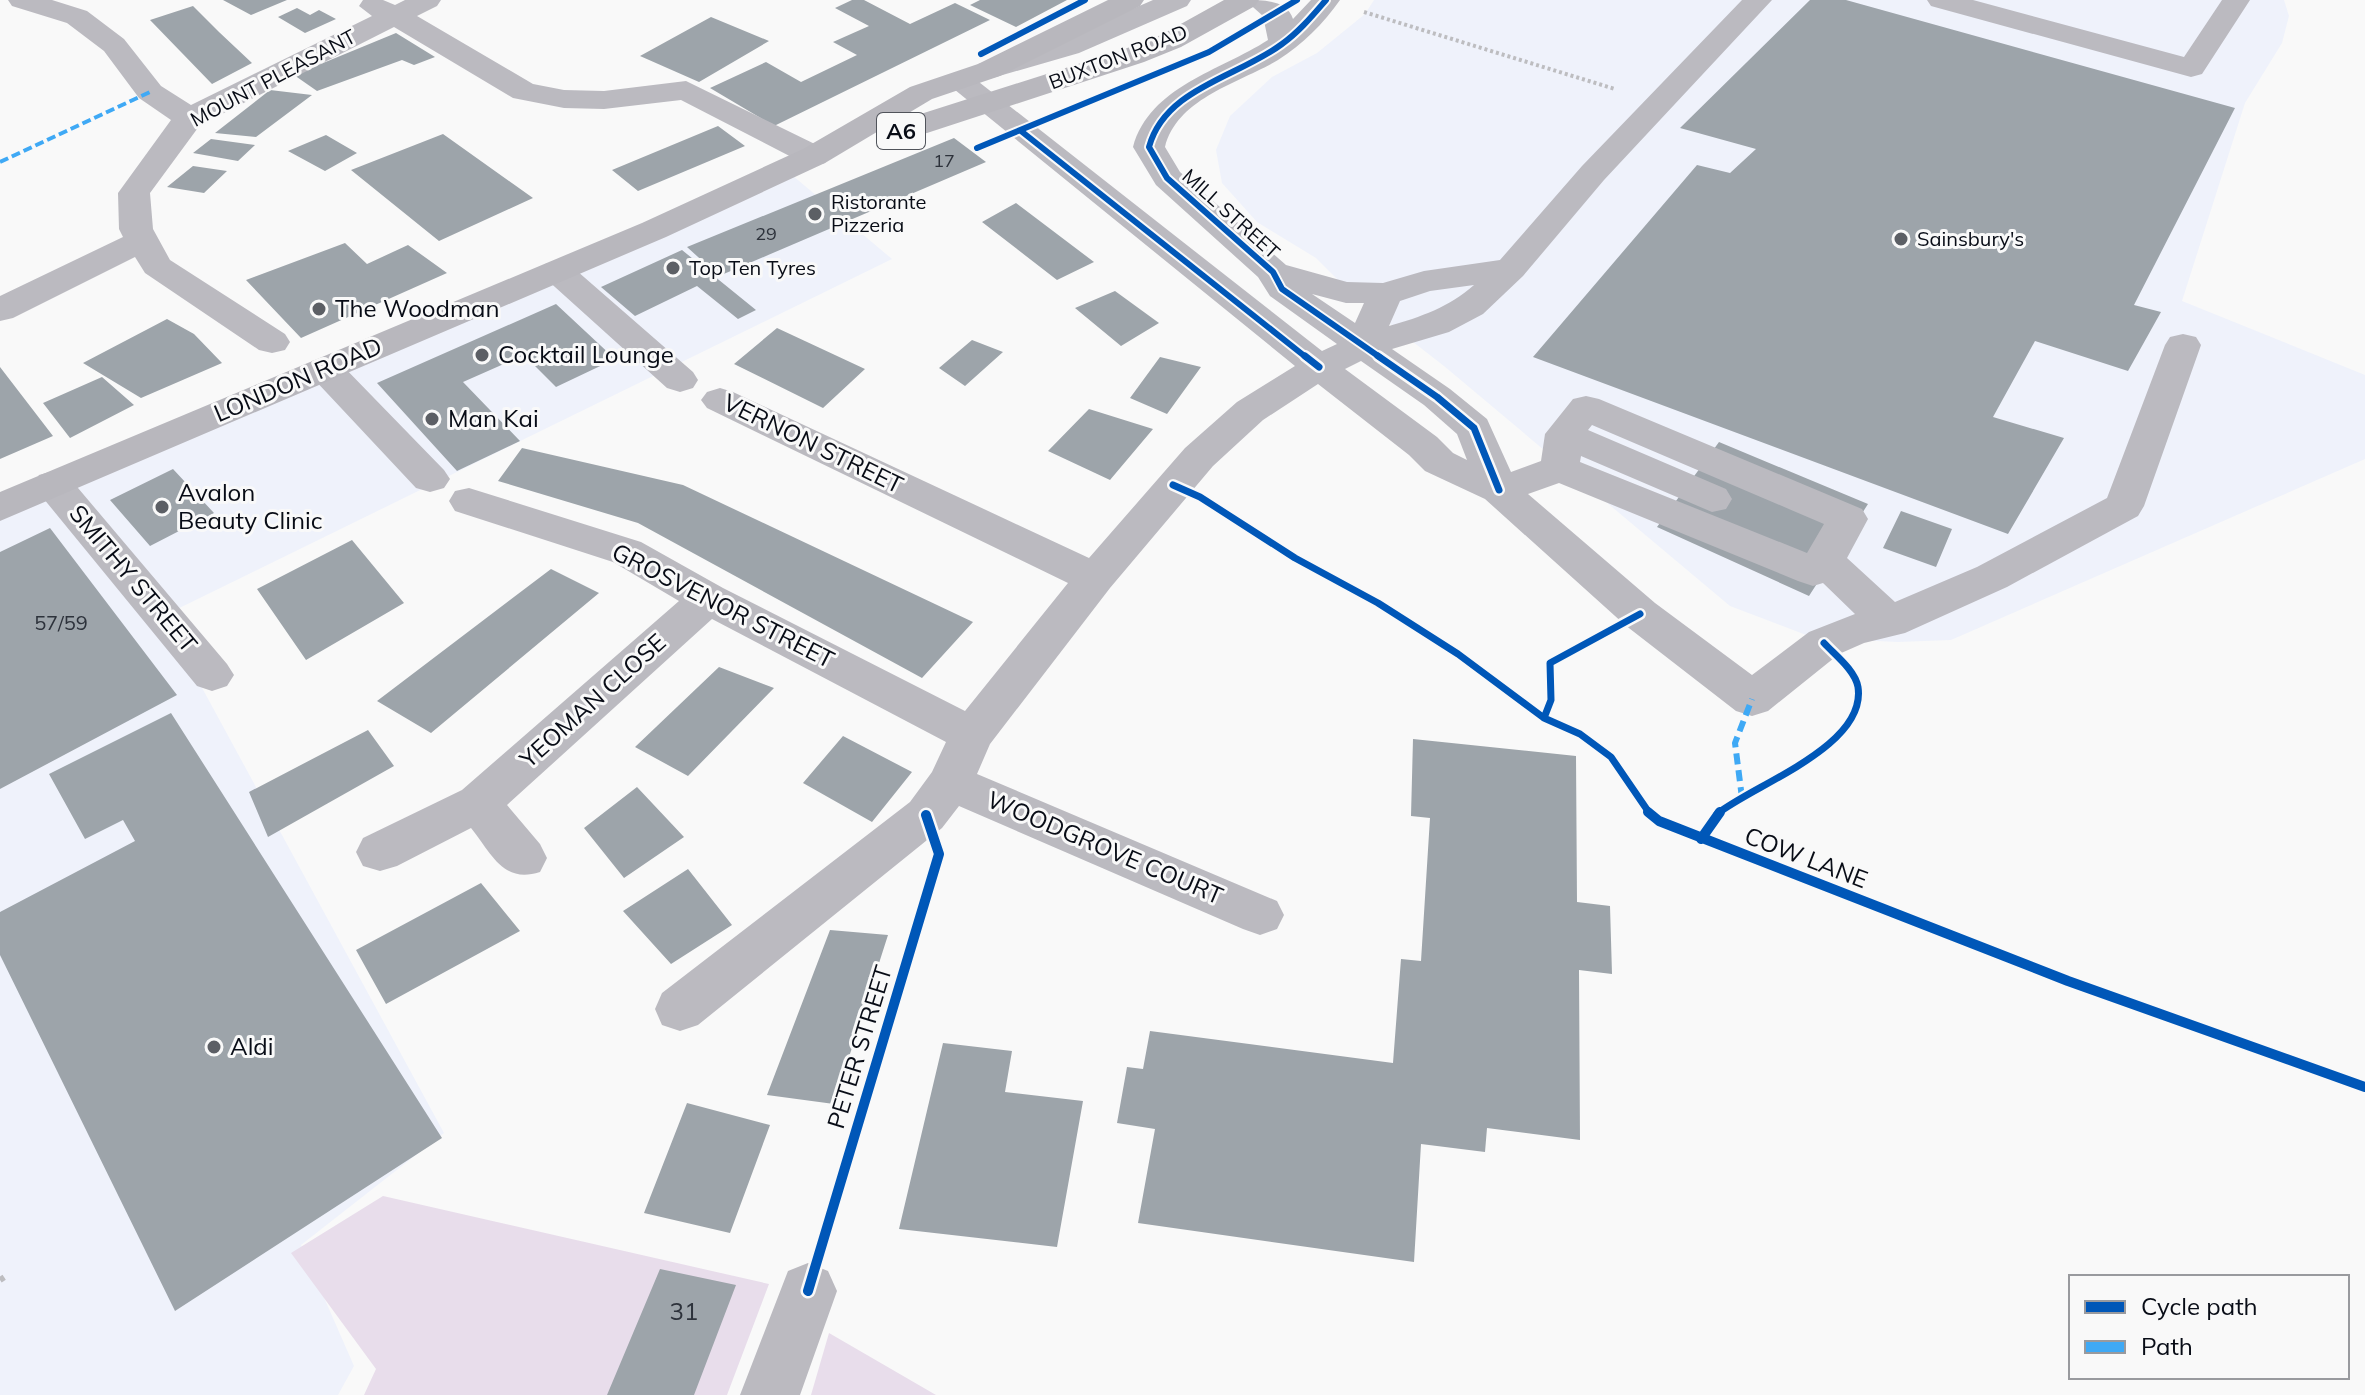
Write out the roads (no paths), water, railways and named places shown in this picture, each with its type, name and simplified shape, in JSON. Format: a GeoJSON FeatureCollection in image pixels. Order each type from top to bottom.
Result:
{"type":"FeatureCollection","features":[{"type":"Feature","properties":{"kind":"highway","name":"BUXTON ROAD"},"geometry":{"type":"LineString","coordinates":[[959,81],[989,70],[1130,0]]}},
{"type":"Feature","properties":{"kind":"highway","name":"BUXTON ROAD"},"geometry":{"type":"LineString","coordinates":[[987,105],[1171,41],[1245,0]]}},
{"type":"Feature","properties":{"kind":"highway","name":"LONDON ROAD"},"geometry":{"type":"LineString","coordinates":[[0,507],[557,271],[814,156],[921,93],[959,81]]}},
{"type":"Feature","properties":{"kind":"highway","name":"LONDON ROAD"},"geometry":{"type":"LineString","coordinates":[[814,156],[987,105]]}},
{"type":"Feature","properties":{"kind":"street"},"geometry":{"type":"LineString","coordinates":[[22,0],[77,17],[114,45],[150,92],[189,118]]}},
{"type":"Feature","properties":{"kind":"street"},"geometry":{"type":"LineString","coordinates":[[360,0],[394,15],[524,92],[564,99],[604,100],[686,90],[814,156]]}},
{"type":"Feature","properties":{"kind":"street","name":"MOUNT PLEASANT"},"geometry":{"type":"LineString","coordinates":[[139,234],[134,193],[189,118],[427,0]]}},
{"type":"Feature","properties":{"kind":"street","name":"A6"},"geometry":{"type":"LineString","coordinates":[[989,70],[1069,47],[1177,0]]}},
{"type":"Feature","properties":{"kind":"street"},"geometry":{"type":"LineString","coordinates":[[1259,0],[1277,12],[1283,43]]}},
{"type":"Feature","properties":{"kind":"street"},"geometry":{"type":"LineString","coordinates":[[680,1009],[938,798],[972,735],[1095,578],[1199,457],[1250,411],[1319,367],[1362,346],[1436,324],[1462,311],[1511,269],[1593,173],[1758,0]]}},
{"type":"Feature","properties":{"kind":"street"},"geometry":{"type":"LineString","coordinates":[[1941,0],[2191,68],[2236,0]]}},
{"type":"Feature","properties":{"kind":"street","name":"MILL STREET"},"geometry":{"type":"LineString","coordinates":[[1332,3],[1283,43],[1176,103],[1162,115],[1149,136],[1153,156],[1167,178],[1273,272],[1282,289],[1437,397],[1474,428],[1499,490]]}},
{"type":"Feature","properties":{"kind":"street","name":"MILL STREET"},"geometry":{"type":"LineString","coordinates":[[959,81],[1423,446],[1439,462],[1499,490],[1640,614],[1752,699],[1824,643],[1854,630],[1890,622]]}},
{"type":"Feature","properties":{"kind":"street"},"geometry":{"type":"LineString","coordinates":[[0,310],[139,234],[157,266],[272,342]]}},
{"type":"Feature","properties":{"kind":"street"},"geometry":{"type":"LineString","coordinates":[[1273,272],[1338,290],[1386,294],[1424,281],[1511,269]]}},
{"type":"Feature","properties":{"kind":"street"},"geometry":{"type":"LineString","coordinates":[[557,271],[680,380]]}},
{"type":"Feature","properties":{"kind":"street"},"geometry":{"type":"LineString","coordinates":[[1362,346],[1386,294]]}},
{"type":"Feature","properties":{"kind":"street"},"geometry":{"type":"LineString","coordinates":[[1827,556],[1890,622],[1992,577],[2124,506],[2183,345]]}},
{"type":"Feature","properties":{"kind":"street"},"geometry":{"type":"LineString","coordinates":[[325,369],[430,479]]}},
{"type":"Feature","properties":{"kind":"street","name":"VERNON STREET"},"geometry":{"type":"LineString","coordinates":[[720,400],[1095,578]]}},
{"type":"Feature","properties":{"kind":"street"},"geometry":{"type":"LineString","coordinates":[[1499,490],[1562,452],[1586,408],[1848,519],[1827,556],[1813,571],[1562,452]]}},
{"type":"Feature","properties":{"kind":"street","name":"SMITHY STREET"},"geometry":{"type":"LineString","coordinates":[[53,484],[212,675]]}},
{"type":"Feature","properties":{"kind":"street","name":"GROSVENOR STREET"},"geometry":{"type":"LineString","coordinates":[[469,501],[627,552],[708,599],[972,735]]}},
{"type":"Feature","properties":{"kind":"street","name":"YEOMAN CLOSE"},"geometry":{"type":"LineString","coordinates":[[380,852],[478,803],[708,599]]}},
{"type":"Feature","properties":{"kind":"street","name":"WOODGROVE COURT"},"geometry":{"type":"LineString","coordinates":[[938,798],[1260,915]]}},
{"type":"Feature","properties":{"kind":"street"},"geometry":{"type":"LineString","coordinates":[[478,803],[523,858]]}},
{"type":"Feature","properties":{"kind":"street"},"geometry":{"type":"LineString","coordinates":[[770,1395],[808,1291]]}},
{"type":"Feature","properties":{"kind":"place","name":"Ristorante Pizzeria"},"geometry":{"type":"Point","coordinates":[815,214]}},
{"type":"Feature","properties":{"kind":"place","name":"Sainsbury's"},"geometry":{"type":"Point","coordinates":[1901,239]}},
{"type":"Feature","properties":{"kind":"place","name":"Top Ten Tyres"},"geometry":{"type":"Point","coordinates":[673,268]}},
{"type":"Feature","properties":{"kind":"place","name":"The Woodman"},"geometry":{"type":"Point","coordinates":[319,309]}},
{"type":"Feature","properties":{"kind":"place","name":"Cocktail Lounge"},"geometry":{"type":"Point","coordinates":[482,355]}},
{"type":"Feature","properties":{"kind":"place","name":"Man Kai"},"geometry":{"type":"Point","coordinates":[432,419]}},
{"type":"Feature","properties":{"kind":"place","name":"Avalon Beauty Clinic"},"geometry":{"type":"Point","coordinates":[162,507]}},
{"type":"Feature","properties":{"kind":"place","name":"Aldi"},"geometry":{"type":"Point","coordinates":[214,1047]}}]}
